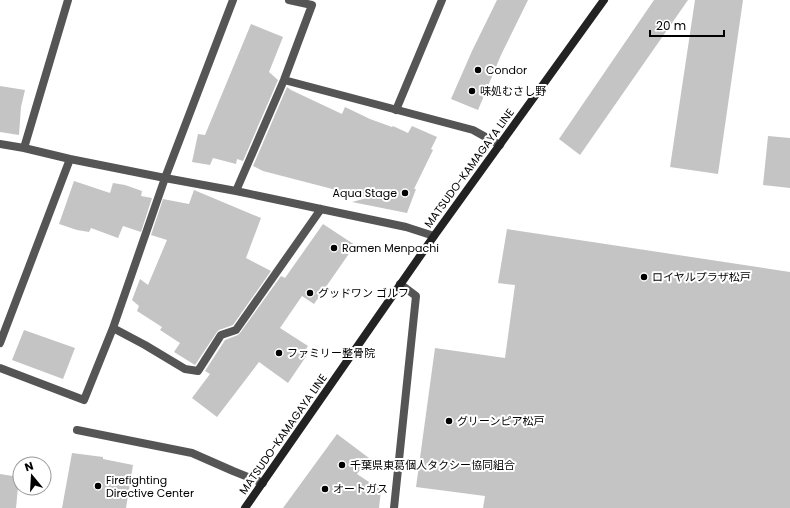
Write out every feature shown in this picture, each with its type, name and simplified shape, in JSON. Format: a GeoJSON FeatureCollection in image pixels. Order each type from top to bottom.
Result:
{"type":"FeatureCollection","features":[{"type":"Feature","properties":{"kind":"main road","name":"MATSUDO-KAMAGAYA LINE"},"geometry":{"type":"LineString","coordinates":[[245,508],[400,284],[604,0]]}},
{"type":"Feature","properties":{"kind":"street"},"geometry":{"type":"LineString","coordinates":[[24,148],[68,0]]}},
{"type":"Feature","properties":{"kind":"street"},"geometry":{"type":"LineString","coordinates":[[0,368],[84,400],[113,328],[165,178],[233,0]]}},
{"type":"Feature","properties":{"kind":"street"},"geometry":{"type":"LineString","coordinates":[[236,190],[284,80],[312,5],[289,0]]}},
{"type":"Feature","properties":{"kind":"street"},"geometry":{"type":"LineString","coordinates":[[396,110],[442,0]]}},
{"type":"Feature","properties":{"kind":"street"},"geometry":{"type":"LineString","coordinates":[[284,80],[473,130],[500,145]]}},
{"type":"Feature","properties":{"kind":"street"},"geometry":{"type":"LineString","coordinates":[[0,144],[165,178],[236,190],[406,227],[434,236]]}},
{"type":"Feature","properties":{"kind":"street"},"geometry":{"type":"LineString","coordinates":[[0,343],[70,159]]}},
{"type":"Feature","properties":{"kind":"street"},"geometry":{"type":"LineString","coordinates":[[113,328],[186,369],[198,371],[221,335],[236,330],[321,209]]}},
{"type":"Feature","properties":{"kind":"street"},"geometry":{"type":"LineString","coordinates":[[394,508],[416,296],[400,284]]}},
{"type":"Feature","properties":{"kind":"street"},"geometry":{"type":"LineString","coordinates":[[77,430],[192,453],[263,482]]}},
{"type":"Feature","properties":{"kind":"building"},"geometry":{"type":"Polygon","coordinates":[[[497,0],[528,0],[501,55],[478,110],[451,99],[497,0]]]}},
{"type":"Feature","properties":{"kind":"building"},"geometry":{"type":"Polygon","coordinates":[[[654,0],[688,0],[580,155],[559,139],[654,0]]]}},
{"type":"Feature","properties":{"kind":"building"},"geometry":{"type":"Polygon","coordinates":[[[695,0],[743,0],[718,174],[670,167],[695,0]]]}},
{"type":"Feature","properties":{"kind":"building"},"geometry":{"type":"Polygon","coordinates":[[[251,24],[283,37],[269,72],[278,80],[243,161],[237,159],[236,164],[213,158],[210,165],[192,162],[198,134],[205,135],[251,24]]]}},
{"type":"Feature","properties":{"kind":"building"},"geometry":{"type":"Polygon","coordinates":[[[0,86],[25,90],[21,107],[19,135],[0,132],[0,86]]]}},
{"type":"Feature","properties":{"kind":"building"},"geometry":{"type":"Polygon","coordinates":[[[287,87],[342,114],[345,107],[370,119],[392,127],[393,126],[408,133],[412,126],[437,137],[431,149],[433,150],[414,189],[416,189],[407,213],[352,202],[367,198],[263,171],[253,166],[287,87]]]}},
{"type":"Feature","properties":{"kind":"building"},"geometry":{"type":"Polygon","coordinates":[[[768,136],[790,138],[790,188],[763,185],[768,136]]]}},
{"type":"Feature","properties":{"kind":"building"},"geometry":{"type":"Polygon","coordinates":[[[74,181],[110,193],[113,183],[125,185],[142,191],[141,196],[152,198],[141,232],[123,226],[118,238],[91,228],[89,232],[59,224],[74,181]]]}},
{"type":"Feature","properties":{"kind":"building"},"geometry":{"type":"Polygon","coordinates":[[[194,190],[261,218],[246,258],[271,271],[233,325],[217,332],[195,365],[174,352],[180,343],[160,330],[162,327],[137,311],[139,306],[132,300],[140,279],[148,285],[167,240],[151,235],[163,199],[189,204],[194,190]]]}},
{"type":"Feature","properties":{"kind":"building"},"geometry":{"type":"Polygon","coordinates":[[[323,224],[355,245],[314,304],[302,296],[280,328],[308,346],[306,349],[309,352],[288,383],[259,362],[217,417],[192,398],[210,374],[205,371],[225,340],[240,333],[281,276],[285,278],[323,224]]]}},
{"type":"Feature","properties":{"kind":"building"},"geometry":{"type":"Polygon","coordinates":[[[507,229],[790,272],[790,508],[483,508],[485,496],[416,487],[435,348],[505,358],[515,285],[498,283],[507,229]]]}},
{"type":"Feature","properties":{"kind":"building"},"geometry":{"type":"Polygon","coordinates":[[[24,330],[75,348],[63,379],[12,360],[24,330]]]}},
{"type":"Feature","properties":{"kind":"building"},"geometry":{"type":"Polygon","coordinates":[[[337,434],[369,458],[357,474],[381,490],[379,508],[283,508],[337,434]]]}},
{"type":"Feature","properties":{"kind":"building","name":"Firefighting Directive Center"},"geometry":{"type":"Polygon","coordinates":[[[72,453],[103,457],[103,459],[133,465],[126,508],[62,508],[72,453]]]}},
{"type":"Feature","properties":{"kind":"building"},"geometry":{"type":"Polygon","coordinates":[[[0,474],[12,476],[12,496],[17,496],[16,508],[0,508],[0,474]]]}},
{"type":"Feature","properties":{"kind":"place","name":"Condor"},"geometry":{"type":"Point","coordinates":[478,70]}},
{"type":"Feature","properties":{"kind":"place","name":"味処むさし野"},"geometry":{"type":"Point","coordinates":[472,91]}},
{"type":"Feature","properties":{"kind":"place","name":"Aqua Stage"},"geometry":{"type":"Point","coordinates":[405,193]}},
{"type":"Feature","properties":{"kind":"place","name":"Ramen Menpachi"},"geometry":{"type":"Point","coordinates":[334,248]}},
{"type":"Feature","properties":{"kind":"place","name":"ロイヤルプラザ松戸"},"geometry":{"type":"Point","coordinates":[644,277]}},
{"type":"Feature","properties":{"kind":"place","name":"グッドワン ゴルフ"},"geometry":{"type":"Point","coordinates":[310,293]}},
{"type":"Feature","properties":{"kind":"place","name":"ファミリー整骨院"},"geometry":{"type":"Point","coordinates":[279,353]}},
{"type":"Feature","properties":{"kind":"place","name":"グリーンピア松戸"},"geometry":{"type":"Point","coordinates":[449,421]}},
{"type":"Feature","properties":{"kind":"place","name":"千葉県東葛個人タクシー協同組合"},"geometry":{"type":"Point","coordinates":[342,465]}},
{"type":"Feature","properties":{"kind":"place","name":"Firefighting Directive Center"},"geometry":{"type":"Point","coordinates":[98,486]}},
{"type":"Feature","properties":{"kind":"place","name":"オートガス"},"geometry":{"type":"Point","coordinates":[325,489]}}]}
